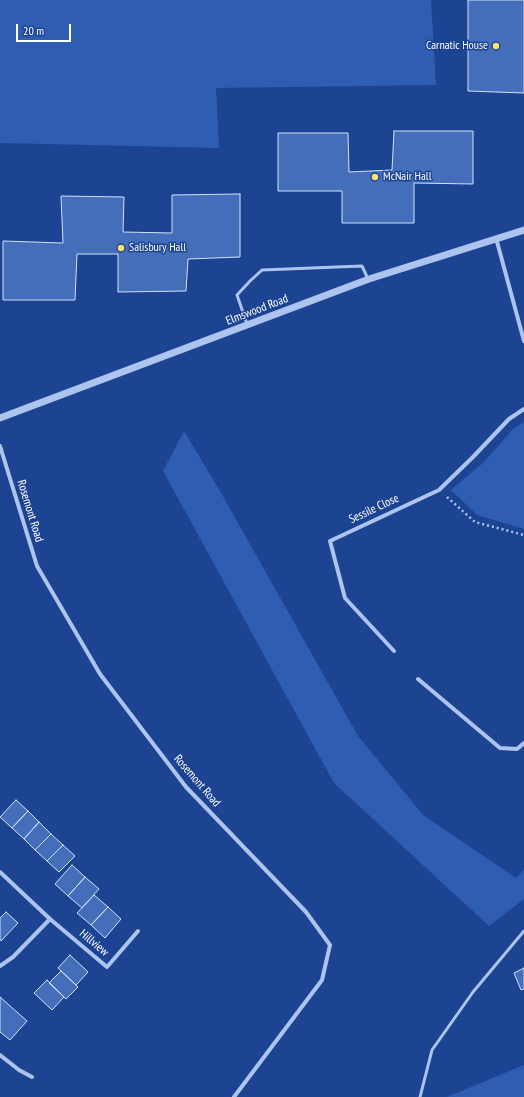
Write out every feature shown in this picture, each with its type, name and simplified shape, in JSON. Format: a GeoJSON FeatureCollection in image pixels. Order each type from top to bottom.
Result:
{"type":"FeatureCollection","features":[{"type":"Feature","properties":{"kind":"street","name":"Elmswood Road"},"geometry":{"type":"LineString","coordinates":[[0,418],[248,326],[369,279],[524,230]]}},
{"type":"Feature","properties":{"kind":"street"},"geometry":{"type":"LineString","coordinates":[[496,238],[524,341]]}},
{"type":"Feature","properties":{"kind":"street","name":"Sessile Close"},"geometry":{"type":"LineString","coordinates":[[394,651],[345,598],[330,541],[439,490],[508,419],[524,409]]}},
{"type":"Feature","properties":{"kind":"street","name":"Rosemont Road"},"geometry":{"type":"LineString","coordinates":[[0,446],[37,566],[100,674],[186,787],[306,912],[330,945],[322,980],[234,1097]]}},
{"type":"Feature","properties":{"kind":"street"},"geometry":{"type":"LineString","coordinates":[[418,679],[500,748],[517,749],[524,743]]}},
{"type":"Feature","properties":{"kind":"street","name":"Hillview"},"geometry":{"type":"LineString","coordinates":[[0,872],[50,919],[107,967],[138,931]]}},
{"type":"Feature","properties":{"kind":"street"},"geometry":{"type":"LineString","coordinates":[[0,966],[13,957],[50,919]]}},
{"type":"Feature","properties":{"kind":"street"},"geometry":{"type":"LineString","coordinates":[[0,1055],[19,1070],[32,1077]]}},
{"type":"Feature","properties":{"kind":"lane"},"geometry":{"type":"LineString","coordinates":[[248,326],[237,295],[262,270],[362,266],[369,279]]}},
{"type":"Feature","properties":{"kind":"lane"},"geometry":{"type":"LineString","coordinates":[[420,1097],[432,1050],[474,992],[524,931]]}},
{"type":"Feature","properties":{"kind":"path"},"geometry":{"type":"LineString","coordinates":[[439,490],[475,522],[524,535]]}},
{"type":"Feature","properties":{"kind":"shaded area"},"geometry":{"type":"Polygon","coordinates":[[[0,0],[431,0],[436,85],[216,88],[219,148],[0,143],[0,0]]]}},
{"type":"Feature","properties":{"kind":"shaded area"},"geometry":{"type":"Polygon","coordinates":[[[524,422],[524,529],[477,515],[451,490],[484,462],[513,429],[524,422]]]}},
{"type":"Feature","properties":{"kind":"shaded area"},"geometry":{"type":"Polygon","coordinates":[[[184,431],[220,491],[358,736],[423,815],[516,878],[524,870],[524,899],[489,926],[334,783],[163,471],[184,431]]]}},
{"type":"Feature","properties":{"kind":"shaded area"},"geometry":{"type":"Polygon","coordinates":[[[524,1065],[524,1097],[447,1097],[524,1065]]]}},
{"type":"Feature","properties":{"kind":"building","name":"Carnatic House"},"geometry":{"type":"Polygon","coordinates":[[[468,0],[524,0],[524,93],[468,91],[468,0]]]}},
{"type":"Feature","properties":{"kind":"building","name":"McNair Hall"},"geometry":{"type":"Polygon","coordinates":[[[394,131],[473,131],[473,184],[414,183],[414,223],[342,223],[342,191],[278,191],[278,133],[348,133],[349,172],[392,170],[394,131]]]}},
{"type":"Feature","properties":{"kind":"building","name":"Salisbury Hall"},"geometry":{"type":"Polygon","coordinates":[[[240,194],[240,257],[188,259],[186,291],[118,292],[118,254],[77,254],[75,300],[3,300],[3,241],[63,243],[61,196],[124,197],[123,232],[172,233],[172,195],[240,194]]]}},
{"type":"Feature","properties":{"kind":"building"},"geometry":{"type":"Polygon","coordinates":[[[16,800],[28,811],[12,828],[0,817],[16,800]]]}},
{"type":"Feature","properties":{"kind":"building"},"geometry":{"type":"Polygon","coordinates":[[[28,811],[39,822],[24,839],[12,828],[28,811]]]}},
{"type":"Feature","properties":{"kind":"building"},"geometry":{"type":"Polygon","coordinates":[[[39,822],[51,834],[35,850],[24,839],[39,822]]]}},
{"type":"Feature","properties":{"kind":"building"},"geometry":{"type":"Polygon","coordinates":[[[51,834],[63,845],[47,861],[35,850],[51,834]]]}},
{"type":"Feature","properties":{"kind":"building"},"geometry":{"type":"Polygon","coordinates":[[[63,845],[75,856],[59,872],[47,861],[63,845]]]}},
{"type":"Feature","properties":{"kind":"building"},"geometry":{"type":"Polygon","coordinates":[[[72,865],[85,877],[68,896],[55,884],[72,865]]]}},
{"type":"Feature","properties":{"kind":"building"},"geometry":{"type":"Polygon","coordinates":[[[85,877],[99,889],[82,908],[68,896],[85,877]]]}},
{"type":"Feature","properties":{"kind":"building"},"geometry":{"type":"Polygon","coordinates":[[[94,895],[108,907],[91,925],[77,913],[94,895]]]}},
{"type":"Feature","properties":{"kind":"building"},"geometry":{"type":"Polygon","coordinates":[[[108,907],[121,919],[105,938],[91,925],[108,907]]]}},
{"type":"Feature","properties":{"kind":"building"},"geometry":{"type":"Polygon","coordinates":[[[6,912],[18,923],[1,941],[0,918],[6,912]]]}},
{"type":"Feature","properties":{"kind":"building"},"geometry":{"type":"Polygon","coordinates":[[[70,955],[88,972],[76,985],[58,968],[70,955]]]}},
{"type":"Feature","properties":{"kind":"building"},"geometry":{"type":"Polygon","coordinates":[[[524,968],[524,989],[521,990],[514,973],[524,968]]]}},
{"type":"Feature","properties":{"kind":"building"},"geometry":{"type":"Polygon","coordinates":[[[61,971],[78,987],[66,999],[49,983],[61,971]]]}},
{"type":"Feature","properties":{"kind":"building"},"geometry":{"type":"Polygon","coordinates":[[[47,980],[64,997],[52,1010],[34,993],[47,980]]]}},
{"type":"Feature","properties":{"kind":"building"},"geometry":{"type":"Polygon","coordinates":[[[0,997],[27,1021],[10,1040],[0,1032],[0,997]]]}},
{"type":"Feature","properties":{"kind":"place","name":"Carnatic House"},"geometry":{"type":"Point","coordinates":[496,46]}},
{"type":"Feature","properties":{"kind":"place","name":"McNair Hall"},"geometry":{"type":"Point","coordinates":[375,177]}},
{"type":"Feature","properties":{"kind":"place","name":"Salisbury Hall"},"geometry":{"type":"Point","coordinates":[121,248]}}]}
